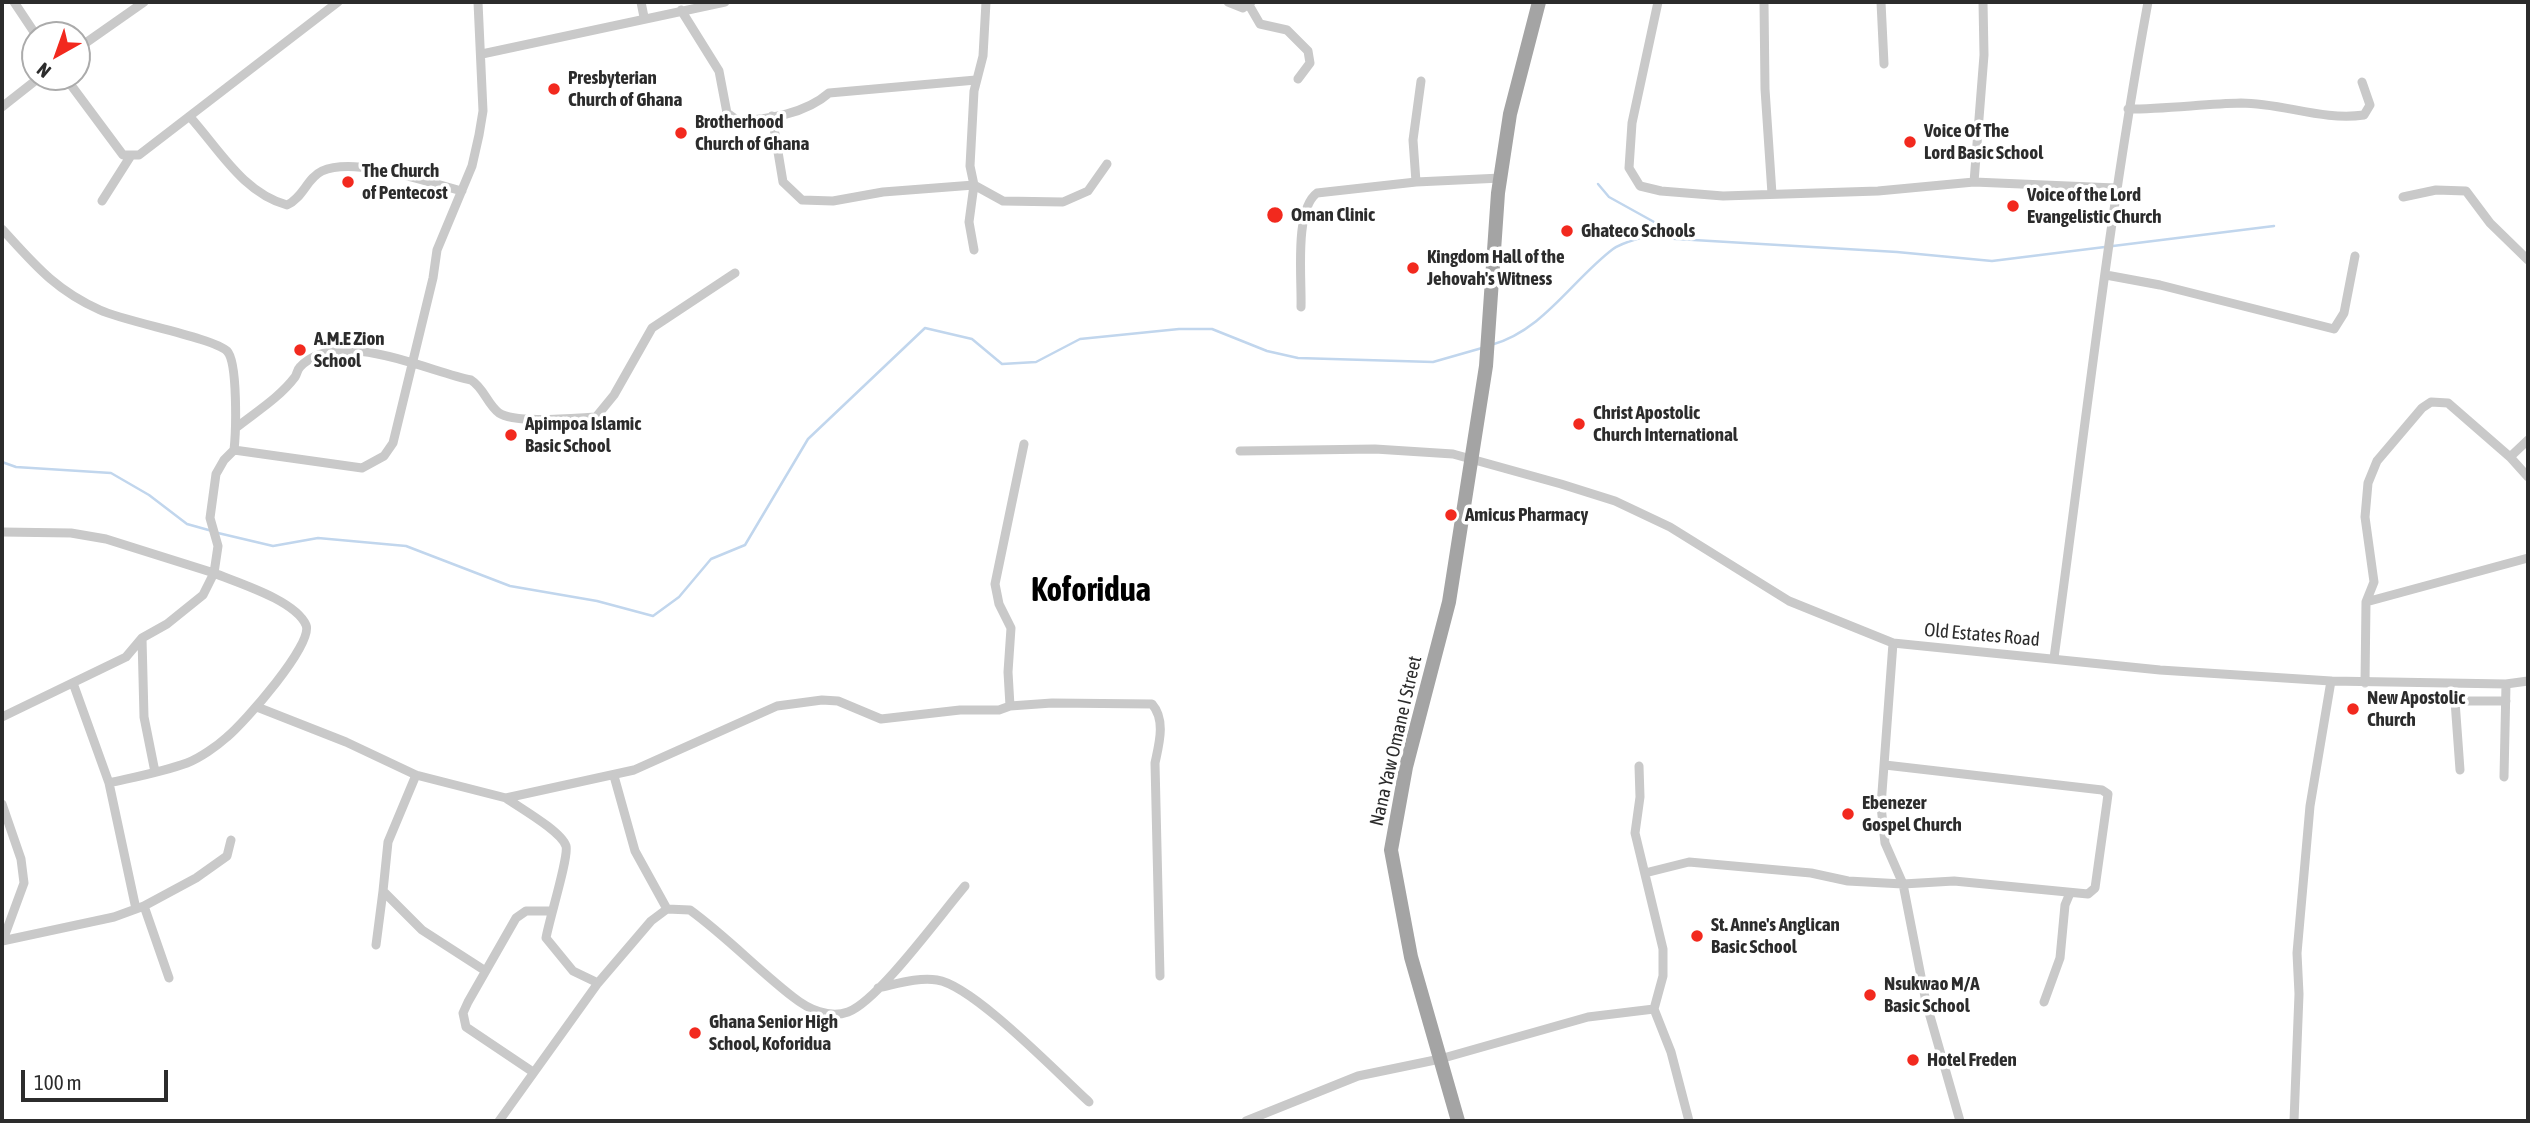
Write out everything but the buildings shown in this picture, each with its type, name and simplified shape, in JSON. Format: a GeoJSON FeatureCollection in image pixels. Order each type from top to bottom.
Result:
{"type":"FeatureCollection","features":[{"type":"Feature","properties":{"kind":"main road"},"geometry":{"type":"LineString","coordinates":[[1501,178],[1510,114],[1539,2]]}},
{"type":"Feature","properties":{"kind":"main road","name":"Nana Yaw Omane I Street"},"geometry":{"type":"LineString","coordinates":[[1458,1121],[1411,957],[1391,850],[1406,767],[1449,603],[1473,459],[1486,366],[1501,178]]}},
{"type":"Feature","properties":{"kind":"street"},"geometry":{"type":"LineString","coordinates":[[14,2],[27,21]]}},
{"type":"Feature","properties":{"kind":"street"},"geometry":{"type":"LineString","coordinates":[[91,39],[144,2]]}},
{"type":"Feature","properties":{"kind":"street"},"geometry":{"type":"LineString","coordinates":[[75,91],[122,155],[139,155],[338,2]]}},
{"type":"Feature","properties":{"kind":"street"},"geometry":{"type":"LineString","coordinates":[[234,450],[362,468],[375,463],[393,443],[437,250],[472,166],[483,111],[478,2]]}},
{"type":"Feature","properties":{"kind":"street"},"geometry":{"type":"LineString","coordinates":[[642,2],[644,17]]}},
{"type":"Feature","properties":{"kind":"street"},"geometry":{"type":"LineString","coordinates":[[482,54],[644,17],[725,2]]}},
{"type":"Feature","properties":{"kind":"street"},"geometry":{"type":"LineString","coordinates":[[974,250],[969,222],[974,185],[970,166],[976,80],[983,56],[986,2]]}},
{"type":"Feature","properties":{"kind":"street"},"geometry":{"type":"LineString","coordinates":[[1227,2],[1243,8],[1250,4],[1260,24],[1287,30],[1308,51],[1310,63],[1298,79]]}},
{"type":"Feature","properties":{"kind":"street"},"geometry":{"type":"LineString","coordinates":[[1658,2],[1632,123],[1629,168],[1640,186],[1661,191],[1723,196],[1878,191],[1974,182],[2115,188]]}},
{"type":"Feature","properties":{"kind":"street"},"geometry":{"type":"LineString","coordinates":[[1765,2],[1765,89],[1772,194]]}},
{"type":"Feature","properties":{"kind":"street"},"geometry":{"type":"LineString","coordinates":[[1881,2],[1884,64]]}},
{"type":"Feature","properties":{"kind":"street"},"geometry":{"type":"LineString","coordinates":[[1974,182],[1984,55],[1983,2]]}},
{"type":"Feature","properties":{"kind":"street"},"geometry":{"type":"LineString","coordinates":[[2054,658],[2106,275],[2115,188],[2148,2]]}},
{"type":"Feature","properties":{"kind":"street"},"geometry":{"type":"LineString","coordinates":[[681,10],[719,71],[727,113],[738,121],[813,107],[828,93],[976,80]]}},
{"type":"Feature","properties":{"kind":"street"},"geometry":{"type":"LineString","coordinates":[[1416,182],[1413,140],[1421,81]]}},
{"type":"Feature","properties":{"kind":"street"},"geometry":{"type":"LineString","coordinates":[[2128,110],[2184,109],[2242,103],[2304,113],[2364,115],[2370,105],[2362,82]]}},
{"type":"Feature","properties":{"kind":"street"},"geometry":{"type":"LineString","coordinates":[[2,107],[22,91]]}},
{"type":"Feature","properties":{"kind":"street"},"geometry":{"type":"LineString","coordinates":[[772,116],[783,182],[802,200],[833,201],[884,192],[974,185],[1003,201],[1063,202],[1088,191],[1107,164]]}},
{"type":"Feature","properties":{"kind":"street"},"geometry":{"type":"LineString","coordinates":[[190,117],[243,180],[279,203],[287,205],[295,201],[320,172],[347,166],[462,191]]}},
{"type":"Feature","properties":{"kind":"street"},"geometry":{"type":"LineString","coordinates":[[103,201],[130,157]]}},
{"type":"Feature","properties":{"kind":"street"},"geometry":{"type":"LineString","coordinates":[[1301,307],[1303,215],[1309,198],[1317,192],[1416,182],[1501,178]]}},
{"type":"Feature","properties":{"kind":"street"},"geometry":{"type":"LineString","coordinates":[[2403,197],[2436,190],[2466,191],[2490,223],[2528,260]]}},
{"type":"Feature","properties":{"kind":"street"},"geometry":{"type":"LineString","coordinates":[[2,229],[50,282],[99,310],[153,329],[215,343],[228,351],[234,365],[233,406],[237,426],[234,450],[216,474],[210,518],[218,546],[214,573],[203,594],[174,619],[142,638],[126,657],[2,717]]}},
{"type":"Feature","properties":{"kind":"street"},"geometry":{"type":"LineString","coordinates":[[2106,275],[2160,285],[2334,330],[2344,313],[2355,256]]}},
{"type":"Feature","properties":{"kind":"street"},"geometry":{"type":"LineString","coordinates":[[237,426],[278,394],[300,368],[317,356],[345,349],[381,354],[471,380],[481,386],[498,412],[513,419],[596,417],[614,395],[652,328],[734,273]]}},
{"type":"Feature","properties":{"kind":"street"},"geometry":{"type":"LineString","coordinates":[[2365,683],[2366,602],[2374,582],[2365,517],[2368,482],[2377,461],[2422,408],[2431,402],[2448,403],[2510,457],[2528,477]]}},
{"type":"Feature","properties":{"kind":"street"},"geometry":{"type":"LineString","coordinates":[[2510,457],[2528,440]]}},
{"type":"Feature","properties":{"kind":"street"},"geometry":{"type":"LineString","coordinates":[[1010,706],[1008,671],[1011,628],[999,604],[995,584],[1024,444]]}},
{"type":"Feature","properties":{"kind":"street","name":"Old Estates Road"},"geometry":{"type":"LineString","coordinates":[[1240,451],[1376,449],[1453,454],[1473,459],[1615,501],[1670,527],[1789,601],[1893,643],[2160,670],[2331,681],[2506,684],[2528,681]]}},
{"type":"Feature","properties":{"kind":"street"},"geometry":{"type":"LineString","coordinates":[[2,532],[71,533],[106,539],[214,573],[279,601],[299,615],[307,627],[300,648],[257,706],[227,737],[189,762],[109,783]]}},
{"type":"Feature","properties":{"kind":"street"},"geometry":{"type":"LineString","coordinates":[[2366,602],[2528,558]]}},
{"type":"Feature","properties":{"kind":"street"},"geometry":{"type":"LineString","coordinates":[[142,638],[144,717],[155,772]]}},
{"type":"Feature","properties":{"kind":"street"},"geometry":{"type":"LineString","coordinates":[[1893,643],[1881,806],[1885,843],[1903,884],[1926,1002],[1960,1121]]}},
{"type":"Feature","properties":{"kind":"street"},"geometry":{"type":"LineString","coordinates":[[2294,1121],[2299,995],[2297,953],[2310,806],[2331,681]]}},
{"type":"Feature","properties":{"kind":"street"},"geometry":{"type":"LineString","coordinates":[[73,683],[109,783],[140,908],[169,978]]}},
{"type":"Feature","properties":{"kind":"street"},"geometry":{"type":"LineString","coordinates":[[2504,777],[2506,684]]}},
{"type":"Feature","properties":{"kind":"street"},"geometry":{"type":"LineString","coordinates":[[506,798],[614,776],[777,706],[822,700],[838,701],[881,719],[1052,703],[1098,705],[1141,701],[1152,704],[1158,711],[1160,738],[1155,763],[1160,976]]}},
{"type":"Feature","properties":{"kind":"street"},"geometry":{"type":"LineString","coordinates":[[2460,770],[2455,701],[2507,701]]}},
{"type":"Feature","properties":{"kind":"street"},"geometry":{"type":"LineString","coordinates":[[257,706],[346,742],[416,775],[506,798],[557,835],[566,845],[567,859],[550,911],[546,938],[573,971],[598,983]]}},
{"type":"Feature","properties":{"kind":"street"},"geometry":{"type":"LineString","coordinates":[[1645,873],[1689,862],[1903,884],[1954,881],[2088,894],[2095,888],[2108,794],[2102,790],[1885,765]]}},
{"type":"Feature","properties":{"kind":"street"},"geometry":{"type":"LineString","coordinates":[[1639,766],[1640,797],[1635,833],[1663,949],[1663,976],[1654,1009],[1671,1052],[1689,1121]]}},
{"type":"Feature","properties":{"kind":"street"},"geometry":{"type":"LineString","coordinates":[[376,945],[387,842],[416,775]]}},
{"type":"Feature","properties":{"kind":"street"},"geometry":{"type":"LineString","coordinates":[[614,776],[635,851],[667,909]]}},
{"type":"Feature","properties":{"kind":"street"},"geometry":{"type":"LineString","coordinates":[[2,804],[21,859],[24,883],[3,941]]}},
{"type":"Feature","properties":{"kind":"street"},"geometry":{"type":"LineString","coordinates":[[3,941],[114,918],[140,908],[196,878],[227,856],[231,840]]}},
{"type":"Feature","properties":{"kind":"street"},"geometry":{"type":"LineString","coordinates":[[499,1121],[598,983],[651,921],[667,909],[690,910],[795,999],[816,1011],[848,1012],[878,988],[965,886]]}},
{"type":"Feature","properties":{"kind":"street"},"geometry":{"type":"LineString","coordinates":[[383,891],[422,930],[484,970]]}},
{"type":"Feature","properties":{"kind":"street"},"geometry":{"type":"LineString","coordinates":[[2044,1002],[2060,957],[2065,905],[2070,893]]}},
{"type":"Feature","properties":{"kind":"street"},"geometry":{"type":"LineString","coordinates":[[533,1072],[466,1027],[463,1013],[484,970],[521,913],[550,911]]}},
{"type":"Feature","properties":{"kind":"street"},"geometry":{"type":"LineString","coordinates":[[878,988],[919,979],[948,982],[981,1004],[1089,1102]]}},
{"type":"Feature","properties":{"kind":"street"},"geometry":{"type":"LineString","coordinates":[[1246,1121],[1358,1076],[1440,1059],[1588,1017],[1654,1009]]}},
{"type":"Feature","properties":{"kind":"waterway"},"geometry":{"type":"LineString","coordinates":[[1598,184],[1609,197],[1683,238]]}},
{"type":"Feature","properties":{"kind":"waterway"},"geometry":{"type":"LineString","coordinates":[[1491,345],[1509,338],[1542,317],[1613,249],[1643,237],[1897,252],[1992,261],[2274,226]]}},
{"type":"Feature","properties":{"kind":"waterway"},"geometry":{"type":"LineString","coordinates":[[218,533],[273,546],[318,538],[406,546],[510,586],[597,601],[653,616],[679,597],[711,559],[745,545],[808,439],[925,328],[972,339],[1002,364],[1036,362],[1080,339],[1179,329],[1212,329],[1267,351],[1298,358],[1433,362],[1482,348]]}},
{"type":"Feature","properties":{"kind":"waterway"},"geometry":{"type":"LineString","coordinates":[[2,462],[16,467],[111,473],[149,495],[187,524],[212,531]]}},
{"type":"Feature","properties":{"kind":"place","name":"Presbyterian Church of Ghana"},"geometry":{"type":"Point","coordinates":[554,89]}},
{"type":"Feature","properties":{"kind":"place","name":"Brotherhood Church of Ghana"},"geometry":{"type":"Point","coordinates":[681,133]}},
{"type":"Feature","properties":{"kind":"place","name":"Voice Of The Lord Basic School"},"geometry":{"type":"Point","coordinates":[1910,142]}},
{"type":"Feature","properties":{"kind":"place","name":"The Church of Pentecost"},"geometry":{"type":"Point","coordinates":[348,182]}},
{"type":"Feature","properties":{"kind":"place","name":"Voice of the Lord Evangelistic Church"},"geometry":{"type":"Point","coordinates":[2013,206]}},
{"type":"Feature","properties":{"kind":"place","name":"Oman Clinic"},"geometry":{"type":"Point","coordinates":[1275,215]}},
{"type":"Feature","properties":{"kind":"place","name":"Ghateco Schools"},"geometry":{"type":"Point","coordinates":[1567,231]}},
{"type":"Feature","properties":{"kind":"place","name":"Kingdom Hall of the Jehovah's Witness"},"geometry":{"type":"Point","coordinates":[1413,268]}},
{"type":"Feature","properties":{"kind":"place","name":"A.M.E Zion School"},"geometry":{"type":"Point","coordinates":[300,350]}},
{"type":"Feature","properties":{"kind":"place","name":"Christ Apostolic Church International"},"geometry":{"type":"Point","coordinates":[1579,424]}},
{"type":"Feature","properties":{"kind":"place","name":"Apimpoa Islamic Basic School"},"geometry":{"type":"Point","coordinates":[511,435]}},
{"type":"Feature","properties":{"kind":"place","name":"Amicus Pharmacy"},"geometry":{"type":"Point","coordinates":[1451,515]}},
{"type":"Feature","properties":{"kind":"place","name":"New Apostolic Church"},"geometry":{"type":"Point","coordinates":[2353,709]}},
{"type":"Feature","properties":{"kind":"place","name":"Ebenezer Gospel Church"},"geometry":{"type":"Point","coordinates":[1848,814]}},
{"type":"Feature","properties":{"kind":"place","name":"St. Anne's Anglican Basic School"},"geometry":{"type":"Point","coordinates":[1697,936]}},
{"type":"Feature","properties":{"kind":"place","name":"Nsukwao M/A Basic School"},"geometry":{"type":"Point","coordinates":[1870,995]}},
{"type":"Feature","properties":{"kind":"place","name":"Ghana Senior High School, Koforidua"},"geometry":{"type":"Point","coordinates":[695,1033]}},
{"type":"Feature","properties":{"kind":"place","name":"Hotel Freden"},"geometry":{"type":"Point","coordinates":[1913,1060]}},
{"type":"Feature","properties":{"kind":"district","name":"Koforidua"},"geometry":{"type":"Point","coordinates":[1091,591]}}]}
